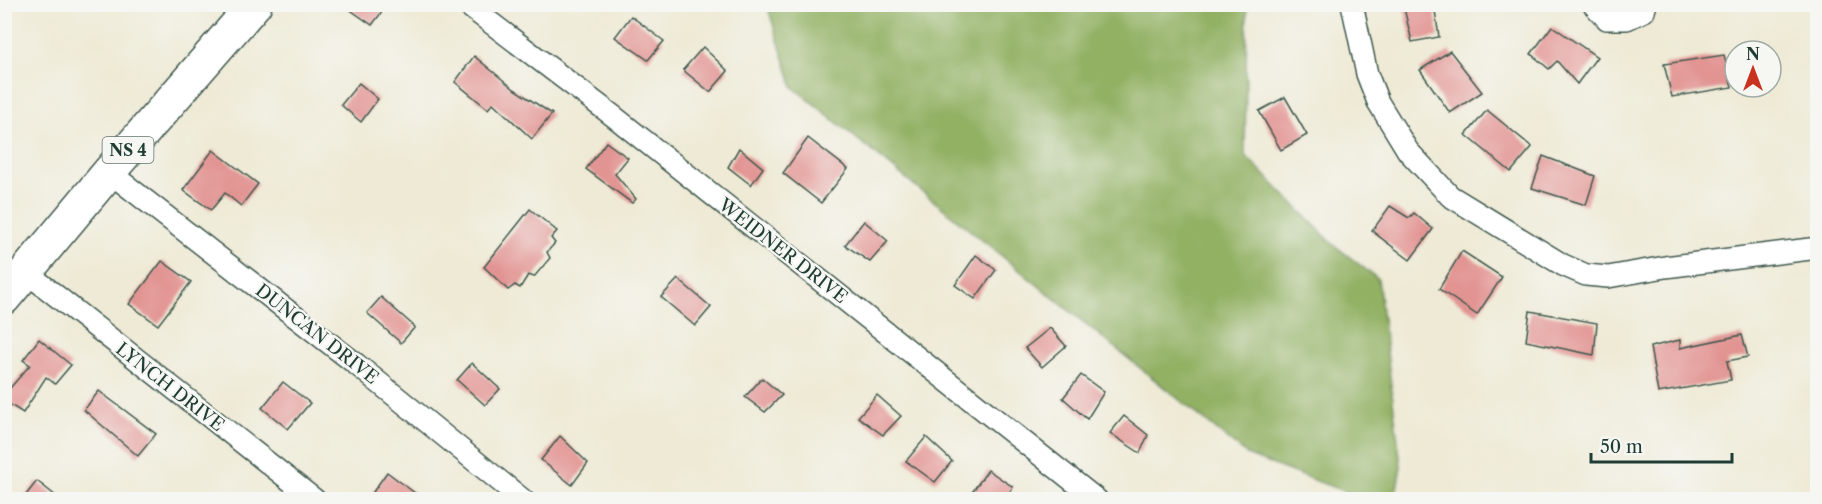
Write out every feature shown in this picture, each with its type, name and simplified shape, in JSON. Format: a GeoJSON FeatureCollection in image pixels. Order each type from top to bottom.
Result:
{"type":"FeatureCollection","features":[{"type":"Feature","properties":{"kind":"main road","name":"NS 4"},"geometry":{"type":"LineString","coordinates":[[4,298],[109,172],[255,4]]}},
{"type":"Feature","properties":{"kind":"street","name":"WEIDNER DRIVE"},"geometry":{"type":"LineString","coordinates":[[466,4],[612,115],[1097,500]]}},
{"type":"Feature","properties":{"kind":"street"},"geometry":{"type":"LineString","coordinates":[[1352,4],[1367,74],[1378,102],[1408,151],[1449,196],[1563,265],[1581,273],[1608,278],[1682,264],[1818,248]]}},
{"type":"Feature","properties":{"kind":"street"},"geometry":{"type":"LineString","coordinates":[[1593,4],[1607,19],[1627,19],[1644,11],[1646,4]]}},
{"type":"Feature","properties":{"kind":"street","name":"DUNCAN DRIVE"},"geometry":{"type":"LineString","coordinates":[[109,172],[356,364],[523,500]]}},
{"type":"Feature","properties":{"kind":"street","name":"LYNCH DRIVE"},"geometry":{"type":"LineString","coordinates":[[26,272],[315,500]]}},
{"type":"Feature","properties":{"kind":"green space"},"geometry":{"type":"Polygon","coordinates":[[[767,5],[1247,5],[1245,155],[1334,245],[1378,279],[1401,466],[1395,499],[1365,499],[1249,456],[793,87],[767,5]]]}},
{"type":"Feature","properties":{"kind":"building"},"geometry":{"type":"Polygon","coordinates":[[[342,4],[388,4],[372,25],[342,4]]]}},
{"type":"Feature","properties":{"kind":"building"},"geometry":{"type":"Polygon","coordinates":[[[1403,4],[1434,4],[1439,37],[1412,42],[1403,4]]]}},
{"type":"Feature","properties":{"kind":"building"},"geometry":{"type":"Polygon","coordinates":[[[631,16],[664,41],[648,60],[615,37],[631,16]]]}},
{"type":"Feature","properties":{"kind":"building"},"geometry":{"type":"Polygon","coordinates":[[[1552,26],[1597,57],[1577,84],[1557,61],[1549,69],[1531,54],[1552,26]]]}},
{"type":"Feature","properties":{"kind":"building"},"geometry":{"type":"Polygon","coordinates":[[[703,47],[728,71],[710,92],[683,70],[703,47]]]}},
{"type":"Feature","properties":{"kind":"building"},"geometry":{"type":"Polygon","coordinates":[[[1450,51],[1482,92],[1450,113],[1420,70],[1450,51]]]}},
{"type":"Feature","properties":{"kind":"building"},"geometry":{"type":"Polygon","coordinates":[[[1723,55],[1723,88],[1672,97],[1664,64],[1723,55]]]}},
{"type":"Feature","properties":{"kind":"building"},"geometry":{"type":"Polygon","coordinates":[[[474,56],[514,89],[552,114],[532,139],[493,103],[488,109],[455,82],[474,56]]]}},
{"type":"Feature","properties":{"kind":"building"},"geometry":{"type":"Polygon","coordinates":[[[359,83],[378,99],[361,122],[341,105],[359,83]]]}},
{"type":"Feature","properties":{"kind":"building"},"geometry":{"type":"Polygon","coordinates":[[[1285,97],[1307,135],[1281,150],[1259,111],[1285,97]]]}},
{"type":"Feature","properties":{"kind":"building"},"geometry":{"type":"Polygon","coordinates":[[[1487,110],[1532,147],[1511,172],[1466,135],[1487,110]]]}},
{"type":"Feature","properties":{"kind":"building"},"geometry":{"type":"Polygon","coordinates":[[[808,138],[848,169],[821,203],[783,173],[808,138]]]}},
{"type":"Feature","properties":{"kind":"building"},"geometry":{"type":"Polygon","coordinates":[[[606,142],[628,158],[615,174],[636,199],[632,203],[586,169],[606,142]]]}},
{"type":"Feature","properties":{"kind":"building"},"geometry":{"type":"Polygon","coordinates":[[[739,148],[763,168],[751,185],[728,167],[739,148]]]}},
{"type":"Feature","properties":{"kind":"building"},"geometry":{"type":"Polygon","coordinates":[[[213,150],[258,184],[241,206],[225,193],[211,210],[183,190],[213,150]]]}},
{"type":"Feature","properties":{"kind":"building"},"geometry":{"type":"Polygon","coordinates":[[[1543,156],[1595,176],[1586,205],[1532,188],[1543,156]]]}},
{"type":"Feature","properties":{"kind":"building"},"geometry":{"type":"Polygon","coordinates":[[[1390,206],[1409,218],[1414,213],[1433,229],[1410,260],[1372,231],[1390,206]]]}},
{"type":"Feature","properties":{"kind":"building"},"geometry":{"type":"Polygon","coordinates":[[[530,209],[557,231],[551,238],[555,243],[547,252],[550,258],[534,277],[528,275],[520,288],[515,285],[508,290],[484,267],[530,209]]]}},
{"type":"Feature","properties":{"kind":"building"},"geometry":{"type":"Polygon","coordinates":[[[864,221],[888,241],[870,262],[845,245],[864,221]]]}},
{"type":"Feature","properties":{"kind":"building"},"geometry":{"type":"Polygon","coordinates":[[[1462,251],[1502,277],[1477,315],[1439,289],[1462,251]]]}},
{"type":"Feature","properties":{"kind":"building"},"geometry":{"type":"Polygon","coordinates":[[[976,255],[996,270],[975,299],[955,285],[976,255]]]}},
{"type":"Feature","properties":{"kind":"building"},"geometry":{"type":"Polygon","coordinates":[[[162,261],[191,282],[158,325],[129,304],[162,261]]]}},
{"type":"Feature","properties":{"kind":"building"},"geometry":{"type":"Polygon","coordinates":[[[678,279],[711,307],[695,326],[661,297],[678,279]]]}},
{"type":"Feature","properties":{"kind":"building"},"geometry":{"type":"Polygon","coordinates":[[[381,297],[415,327],[401,343],[367,313],[381,297]]]}},
{"type":"Feature","properties":{"kind":"building"},"geometry":{"type":"Polygon","coordinates":[[[1530,311],[1597,323],[1594,355],[1526,341],[1530,311]]]}},
{"type":"Feature","properties":{"kind":"building"},"geometry":{"type":"Polygon","coordinates":[[[1050,328],[1066,346],[1042,367],[1025,348],[1050,328]]]}},
{"type":"Feature","properties":{"kind":"building"},"geometry":{"type":"Polygon","coordinates":[[[1742,335],[1748,357],[1727,361],[1731,380],[1658,393],[1650,347],[1680,340],[1680,348],[1742,335]]]}},
{"type":"Feature","properties":{"kind":"building"},"geometry":{"type":"Polygon","coordinates":[[[39,339],[71,365],[55,384],[46,377],[23,413],[4,401],[4,395],[30,365],[23,360],[39,339]]]}},
{"type":"Feature","properties":{"kind":"building"},"geometry":{"type":"Polygon","coordinates":[[[472,363],[500,389],[485,405],[457,380],[472,363]]]}},
{"type":"Feature","properties":{"kind":"building"},"geometry":{"type":"Polygon","coordinates":[[[1081,375],[1104,392],[1087,419],[1063,398],[1081,375]]]}},
{"type":"Feature","properties":{"kind":"building"},"geometry":{"type":"Polygon","coordinates":[[[762,378],[782,395],[765,412],[745,397],[762,378]]]}},
{"type":"Feature","properties":{"kind":"building"},"geometry":{"type":"Polygon","coordinates":[[[283,382],[310,403],[288,429],[262,408],[283,382]]]}},
{"type":"Feature","properties":{"kind":"building"},"geometry":{"type":"Polygon","coordinates":[[[99,391],[156,434],[138,456],[84,410],[99,391]]]}},
{"type":"Feature","properties":{"kind":"building"},"geometry":{"type":"Polygon","coordinates":[[[877,395],[901,416],[883,435],[858,417],[877,395]]]}},
{"type":"Feature","properties":{"kind":"building"},"geometry":{"type":"Polygon","coordinates":[[[1124,416],[1148,435],[1140,453],[1110,433],[1124,416]]]}},
{"type":"Feature","properties":{"kind":"building"},"geometry":{"type":"Polygon","coordinates":[[[560,436],[588,463],[572,485],[541,460],[560,436]]]}},
{"type":"Feature","properties":{"kind":"building"},"geometry":{"type":"Polygon","coordinates":[[[926,437],[952,461],[935,482],[906,461],[926,437]]]}},
{"type":"Feature","properties":{"kind":"building"},"geometry":{"type":"Polygon","coordinates":[[[988,470],[1013,487],[1004,500],[983,500],[972,492],[988,470]]]}},
{"type":"Feature","properties":{"kind":"building"},"geometry":{"type":"Polygon","coordinates":[[[387,472],[424,500],[382,500],[373,492],[387,472]]]}},
{"type":"Feature","properties":{"kind":"building"},"geometry":{"type":"Polygon","coordinates":[[[37,481],[61,500],[22,500],[37,481]]]}}]}
